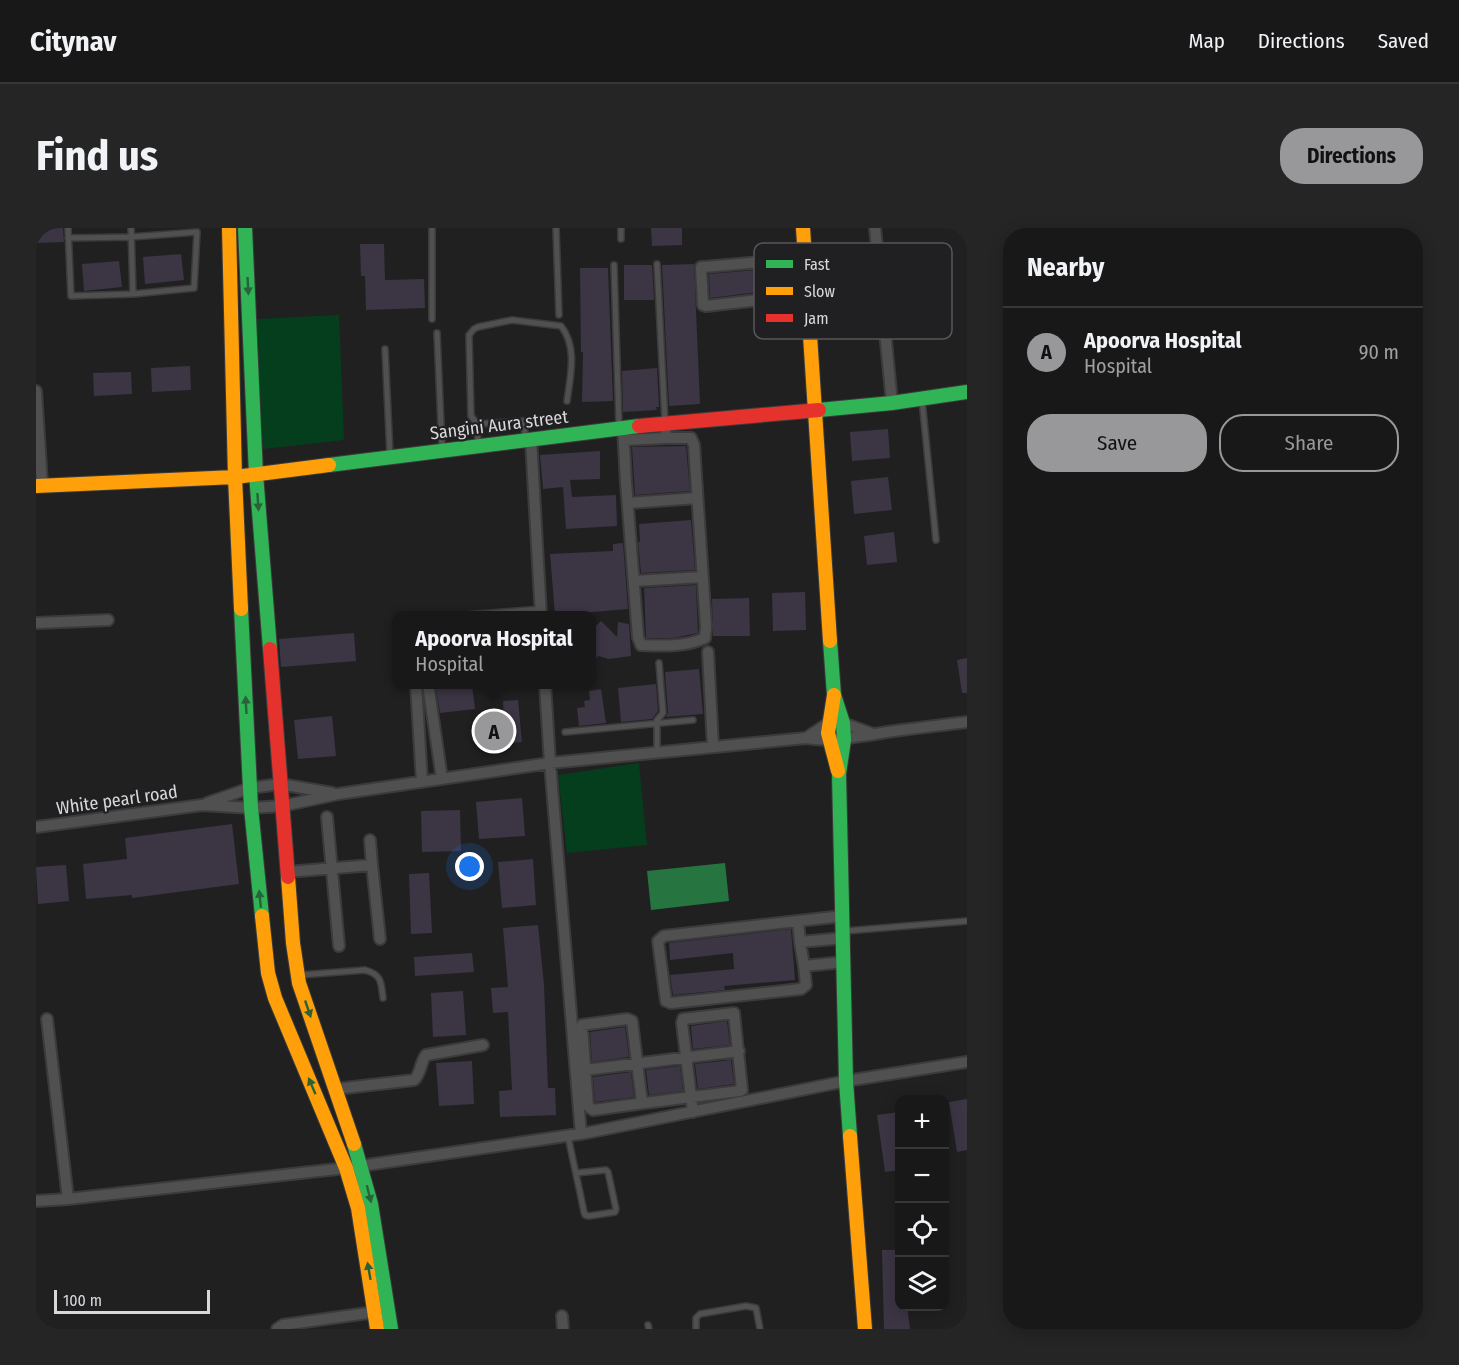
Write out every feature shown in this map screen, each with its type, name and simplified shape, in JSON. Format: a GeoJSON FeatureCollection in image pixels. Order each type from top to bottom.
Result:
{"type":"FeatureCollection","features":[{"type":"Feature","properties":{"kind":"street"},"geometry":{"type":"LineString","coordinates":[[229,228],[235,477],[251,808],[268,973],[346,1168],[358,1208],[377,1329]]}},
{"type":"Feature","properties":{"kind":"street"},"geometry":{"type":"LineString","coordinates":[[245,228],[256,474],[293,944],[298,975],[362,1166],[371,1204],[391,1329]]}},
{"type":"Feature","properties":{"kind":"street"},"geometry":{"type":"LineString","coordinates":[[803,228],[804,243]]}},
{"type":"Feature","properties":{"kind":"street"},"geometry":{"type":"LineString","coordinates":[[875,228],[876,243]]}},
{"type":"Feature","properties":{"kind":"street"},"geometry":{"type":"LineString","coordinates":[[754,262],[701,267],[703,305],[754,300]]}},
{"type":"Feature","properties":{"kind":"street"},"geometry":{"type":"LineString","coordinates":[[810,339],[834,695],[843,723],[844,740],[839,774],[846,1081],[865,1329]]}},
{"type":"Feature","properties":{"kind":"street"},"geometry":{"type":"LineString","coordinates":[[886,339],[892,403]]}},
{"type":"Feature","properties":{"kind":"street"},"geometry":{"type":"LineString","coordinates":[[36,391],[39,486]]}},
{"type":"Feature","properties":{"kind":"street","name":"Sangini Aura street"},"geometry":{"type":"LineString","coordinates":[[39,486],[235,477],[528,439],[622,432],[665,423],[892,403],[967,392]]}},
{"type":"Feature","properties":{"kind":"street"},"geometry":{"type":"LineString","coordinates":[[665,423],[666,438]]}},
{"type":"Feature","properties":{"kind":"street"},"geometry":{"type":"LineString","coordinates":[[622,432],[666,438],[691,438],[694,445],[705,638],[694,643],[641,645],[638,637],[622,432]]}},
{"type":"Feature","properties":{"kind":"street"},"geometry":{"type":"LineString","coordinates":[[528,439],[541,611]]}},
{"type":"Feature","properties":{"kind":"street"},"geometry":{"type":"LineString","coordinates":[[628,503],[697,498]]}},
{"type":"Feature","properties":{"kind":"street"},"geometry":{"type":"LineString","coordinates":[[634,581],[702,577]]}},
{"type":"Feature","properties":{"kind":"street"},"geometry":{"type":"LineString","coordinates":[[36,623],[108,620]]}},
{"type":"Feature","properties":{"kind":"street"},"geometry":{"type":"LineString","coordinates":[[708,652],[713,747]]}},
{"type":"Feature","properties":{"kind":"street"},"geometry":{"type":"LineString","coordinates":[[416,689],[422,782]]}},
{"type":"Feature","properties":{"kind":"street"},"geometry":{"type":"LineString","coordinates":[[429,689],[442,779]]}},
{"type":"Feature","properties":{"kind":"street"},"geometry":{"type":"LineString","coordinates":[[545,689],[580,1134]]}},
{"type":"Feature","properties":{"kind":"street"},"geometry":{"type":"LineString","coordinates":[[834,695],[827,724],[828,741],[839,774]]}},
{"type":"Feature","properties":{"kind":"street"},"geometry":{"type":"LineString","coordinates":[[202,805],[251,808],[282,806],[338,794],[550,763],[806,738],[828,741],[844,740],[967,722]]}},
{"type":"Feature","properties":{"kind":"street"},"geometry":{"type":"LineString","coordinates":[[806,738],[827,724],[843,723],[873,734]]}},
{"type":"Feature","properties":{"kind":"street"},"geometry":{"type":"LineString","coordinates":[[202,805],[250,788],[280,784],[338,794]]}},
{"type":"Feature","properties":{"kind":"street","name":"White pearl road"},"geometry":{"type":"LineString","coordinates":[[36,827],[202,805]]}},
{"type":"Feature","properties":{"kind":"street"},"geometry":{"type":"LineString","coordinates":[[327,817],[339,946]]}},
{"type":"Feature","properties":{"kind":"street"},"geometry":{"type":"LineString","coordinates":[[370,840],[380,939]]}},
{"type":"Feature","properties":{"kind":"street"},"geometry":{"type":"LineString","coordinates":[[287,872],[372,865]]}},
{"type":"Feature","properties":{"kind":"street"},"geometry":{"type":"LineString","coordinates":[[798,921],[806,985],[801,989],[671,1003],[666,1001],[658,941],[661,937],[798,921],[843,916]]}},
{"type":"Feature","properties":{"kind":"street"},"geometry":{"type":"LineString","coordinates":[[801,942],[844,934]]}},
{"type":"Feature","properties":{"kind":"street"},"geometry":{"type":"LineString","coordinates":[[804,966],[844,962]]}},
{"type":"Feature","properties":{"kind":"street"},"geometry":{"type":"LineString","coordinates":[[642,1103],[633,1022],[627,1020],[581,1026],[588,1106],[591,1110],[691,1097],[742,1090],[735,1015],[731,1012],[683,1019],[691,1097],[693,1112]]}},
{"type":"Feature","properties":{"kind":"street"},"geometry":{"type":"LineString","coordinates":[[47,1019],[68,1199]]}},
{"type":"Feature","properties":{"kind":"street"},"geometry":{"type":"LineString","coordinates":[[336,1089],[414,1080],[418,1077],[426,1055],[483,1045]]}},
{"type":"Feature","properties":{"kind":"street"},"geometry":{"type":"LineString","coordinates":[[585,1070],[739,1051]]}},
{"type":"Feature","properties":{"kind":"street"},"geometry":{"type":"LineString","coordinates":[[36,1201],[346,1168],[568,1136],[846,1081],[967,1062]]}},
{"type":"Feature","properties":{"kind":"street"},"geometry":{"type":"LineString","coordinates":[[277,1329],[283,1325],[375,1312]]}},
{"type":"Feature","properties":{"kind":"street"},"geometry":{"type":"LineString","coordinates":[[562,1316],[563,1329]]}},
{"type":"Feature","properties":{"kind":"lane"},"geometry":{"type":"LineString","coordinates":[[68,228],[68,238],[71,296],[133,294],[194,288],[197,232],[131,237],[68,238]]}},
{"type":"Feature","properties":{"kind":"lane"},"geometry":{"type":"LineString","coordinates":[[130,228],[133,294]]}},
{"type":"Feature","properties":{"kind":"lane"},"geometry":{"type":"LineString","coordinates":[[432,228],[432,319]]}},
{"type":"Feature","properties":{"kind":"lane"},"geometry":{"type":"LineString","coordinates":[[556,228],[559,315]]}},
{"type":"Feature","properties":{"kind":"lane"},"geometry":{"type":"LineString","coordinates":[[621,228],[621,239]]}},
{"type":"Feature","properties":{"kind":"lane"},"geometry":{"type":"LineString","coordinates":[[657,264],[665,423]]}},
{"type":"Feature","properties":{"kind":"lane"},"geometry":{"type":"LineString","coordinates":[[614,265],[622,432]]}},
{"type":"Feature","properties":{"kind":"lane"},"geometry":{"type":"LineString","coordinates":[[478,446],[477,424],[471,416],[469,335],[474,329],[512,320],[561,326],[572,355],[567,401]]}},
{"type":"Feature","properties":{"kind":"lane"},"geometry":{"type":"LineString","coordinates":[[437,333],[442,450]]}},
{"type":"Feature","properties":{"kind":"lane"},"geometry":{"type":"LineString","coordinates":[[385,349],[390,457]]}},
{"type":"Feature","properties":{"kind":"lane"},"geometry":{"type":"LineString","coordinates":[[922,398],[936,540]]}},
{"type":"Feature","properties":{"kind":"lane"},"geometry":{"type":"LineString","coordinates":[[477,424],[524,421],[528,439]]}},
{"type":"Feature","properties":{"kind":"lane"},"geometry":{"type":"LineString","coordinates":[[657,752],[657,720],[663,712],[659,663]]}},
{"type":"Feature","properties":{"kind":"lane"},"geometry":{"type":"LineString","coordinates":[[565,732],[693,720]]}},
{"type":"Feature","properties":{"kind":"lane"},"geometry":{"type":"LineString","coordinates":[[844,934],[967,921]]}},
{"type":"Feature","properties":{"kind":"lane"},"geometry":{"type":"LineString","coordinates":[[298,975],[365,970],[375,973],[381,981],[383,998]]}},
{"type":"Feature","properties":{"kind":"lane"},"geometry":{"type":"LineString","coordinates":[[568,1136],[585,1215],[615,1212],[606,1170],[576,1173]]}},
{"type":"Feature","properties":{"kind":"lane"},"geometry":{"type":"LineString","coordinates":[[696,1329],[696,1318],[700,1314],[751,1306],[756,1308],[760,1329]]}},
{"type":"Feature","properties":{"kind":"shaded area"},"geometry":{"type":"Polygon","coordinates":[[[339,315],[344,440],[263,449],[257,319],[339,315]]]}},
{"type":"Feature","properties":{"kind":"shaded area"},"geometry":{"type":"Polygon","coordinates":[[[639,763],[647,845],[567,853],[558,775],[639,763]]]}},
{"type":"Feature","properties":{"kind":"shaded area"},"geometry":{"type":"Polygon","coordinates":[[[725,863],[729,901],[651,910],[647,871],[725,863]]]}},
{"type":"Feature","properties":{"kind":"building"},"geometry":{"type":"Polygon","coordinates":[[[36,228],[63,228],[64,242],[36,243],[36,228]]]}},
{"type":"Feature","properties":{"kind":"building"},"geometry":{"type":"Polygon","coordinates":[[[651,228],[682,228],[682,245],[652,246],[651,228]]]}},
{"type":"Feature","properties":{"kind":"building"},"geometry":{"type":"Polygon","coordinates":[[[360,244],[384,244],[385,280],[424,279],[425,308],[366,310],[365,276],[361,276],[360,244]]]}},
{"type":"Feature","properties":{"kind":"building"},"geometry":{"type":"Polygon","coordinates":[[[181,254],[184,280],[145,284],[143,257],[181,254]]]}},
{"type":"Feature","properties":{"kind":"building"},"geometry":{"type":"Polygon","coordinates":[[[119,261],[122,287],[84,291],[82,264],[119,261]]]}},
{"type":"Feature","properties":{"kind":"building"},"geometry":{"type":"Polygon","coordinates":[[[694,264],[700,404],[669,406],[662,265],[694,264]]]}},
{"type":"Feature","properties":{"kind":"building"},"geometry":{"type":"Polygon","coordinates":[[[624,265],[652,265],[654,300],[624,300],[624,265]]]}},
{"type":"Feature","properties":{"kind":"building"},"geometry":{"type":"Polygon","coordinates":[[[580,268],[608,268],[613,401],[582,402],[580,268]]]}},
{"type":"Feature","properties":{"kind":"building"},"geometry":{"type":"Polygon","coordinates":[[[754,270],[754,293],[710,298],[709,274],[754,270]]]}},
{"type":"Feature","properties":{"kind":"building"},"geometry":{"type":"Polygon","coordinates":[[[190,366],[191,390],[152,392],[151,368],[190,366]]]}},
{"type":"Feature","properties":{"kind":"building"},"geometry":{"type":"Polygon","coordinates":[[[657,368],[659,407],[656,407],[657,410],[623,412],[622,371],[657,368]]]}},
{"type":"Feature","properties":{"kind":"building"},"geometry":{"type":"Polygon","coordinates":[[[131,372],[132,394],[94,396],[93,373],[131,372]]]}},
{"type":"Feature","properties":{"kind":"building"},"geometry":{"type":"Polygon","coordinates":[[[888,429],[890,458],[852,461],[850,432],[888,429]]]}},
{"type":"Feature","properties":{"kind":"building"},"geometry":{"type":"Polygon","coordinates":[[[686,446],[690,491],[635,495],[632,447],[686,446]]]}},
{"type":"Feature","properties":{"kind":"building"},"geometry":{"type":"Polygon","coordinates":[[[600,451],[600,479],[570,480],[572,497],[616,495],[617,526],[566,529],[563,487],[543,489],[540,455],[600,451]]]}},
{"type":"Feature","properties":{"kind":"building"},"geometry":{"type":"Polygon","coordinates":[[[888,477],[892,510],[854,514],[851,481],[888,477]]]}},
{"type":"Feature","properties":{"kind":"building"},"geometry":{"type":"Polygon","coordinates":[[[691,520],[695,570],[641,573],[639,524],[691,520]]]}},
{"type":"Feature","properties":{"kind":"building"},"geometry":{"type":"Polygon","coordinates":[[[894,532],[897,562],[867,565],[864,536],[894,532]]]}},
{"type":"Feature","properties":{"kind":"building"},"geometry":{"type":"Polygon","coordinates":[[[623,543],[628,609],[555,611],[550,554],[613,551],[613,544],[623,543]]]}},
{"type":"Feature","properties":{"kind":"building"},"geometry":{"type":"Polygon","coordinates":[[[696,585],[698,633],[673,638],[646,638],[644,588],[696,585]]]}},
{"type":"Feature","properties":{"kind":"building"},"geometry":{"type":"Polygon","coordinates":[[[805,592],[806,630],[773,631],[772,593],[805,592]]]}},
{"type":"Feature","properties":{"kind":"building"},"geometry":{"type":"Polygon","coordinates":[[[749,598],[750,636],[713,636],[712,599],[749,598]]]}},
{"type":"Feature","properties":{"kind":"building"},"geometry":{"type":"Polygon","coordinates":[[[601,621],[617,637],[618,622],[629,624],[631,656],[609,659],[598,656],[596,659],[596,626],[601,621]]]}},
{"type":"Feature","properties":{"kind":"building"},"geometry":{"type":"Polygon","coordinates":[[[354,633],[356,661],[281,667],[279,639],[354,633]]]}},
{"type":"Feature","properties":{"kind":"building"},"geometry":{"type":"Polygon","coordinates":[[[967,658],[967,693],[962,693],[957,660],[967,658]]]}},
{"type":"Feature","properties":{"kind":"building"},"geometry":{"type":"Polygon","coordinates":[[[699,669],[703,714],[666,717],[668,713],[665,672],[699,669]]]}},
{"type":"Feature","properties":{"kind":"building"},"geometry":{"type":"Polygon","coordinates":[[[656,684],[658,711],[652,719],[621,722],[618,688],[656,684]]]}},
{"type":"Feature","properties":{"kind":"building"},"geometry":{"type":"Polygon","coordinates":[[[436,689],[472,689],[475,709],[440,713],[436,689]]]}},
{"type":"Feature","properties":{"kind":"building"},"geometry":{"type":"Polygon","coordinates":[[[601,689],[606,723],[579,726],[577,708],[585,707],[584,701],[590,700],[589,691],[601,689]]]}},
{"type":"Feature","properties":{"kind":"building"},"geometry":{"type":"Polygon","coordinates":[[[518,700],[522,742],[488,746],[485,722],[504,720],[503,701],[518,700]]]}},
{"type":"Feature","properties":{"kind":"building"},"geometry":{"type":"Polygon","coordinates":[[[332,716],[336,756],[298,759],[294,720],[332,716]]]}},
{"type":"Feature","properties":{"kind":"building"},"geometry":{"type":"Polygon","coordinates":[[[522,798],[525,836],[479,839],[476,802],[522,798]]]}},
{"type":"Feature","properties":{"kind":"building"},"geometry":{"type":"Polygon","coordinates":[[[460,810],[461,851],[422,852],[421,811],[460,810]]]}},
{"type":"Feature","properties":{"kind":"building"},"geometry":{"type":"Polygon","coordinates":[[[232,824],[239,884],[132,898],[132,895],[86,899],[83,864],[127,859],[125,838],[232,824]]]}},
{"type":"Feature","properties":{"kind":"building"},"geometry":{"type":"Polygon","coordinates":[[[533,859],[536,905],[502,908],[498,862],[533,859]]]}},
{"type":"Feature","properties":{"kind":"building"},"geometry":{"type":"Polygon","coordinates":[[[66,865],[69,901],[38,904],[36,867],[66,865]]]}},
{"type":"Feature","properties":{"kind":"building"},"geometry":{"type":"Polygon","coordinates":[[[429,873],[432,933],[411,934],[409,874],[429,873]]]}},
{"type":"Feature","properties":{"kind":"building"},"geometry":{"type":"Polygon","coordinates":[[[538,925],[544,985],[548,1088],[555,1088],[556,1115],[500,1117],[499,1091],[512,1090],[508,1012],[493,1013],[491,988],[508,987],[503,928],[538,925]]]}},
{"type":"Feature","properties":{"kind":"building"},"geometry":{"type":"Polygon","coordinates":[[[791,929],[795,980],[724,986],[725,990],[673,995],[670,975],[734,969],[733,953],[670,960],[669,943],[791,929]]]}},
{"type":"Feature","properties":{"kind":"building"},"geometry":{"type":"Polygon","coordinates":[[[472,953],[474,972],[415,976],[414,957],[472,953]]]}},
{"type":"Feature","properties":{"kind":"building"},"geometry":{"type":"Polygon","coordinates":[[[463,991],[466,1035],[433,1037],[431,993],[463,991]]]}},
{"type":"Feature","properties":{"kind":"building"},"geometry":{"type":"Polygon","coordinates":[[[727,1021],[730,1045],[693,1049],[691,1026],[727,1021]]]}},
{"type":"Feature","properties":{"kind":"building"},"geometry":{"type":"Polygon","coordinates":[[[625,1027],[629,1057],[592,1062],[590,1032],[625,1027]]]}},
{"type":"Feature","properties":{"kind":"building"},"geometry":{"type":"Polygon","coordinates":[[[731,1060],[734,1084],[698,1089],[695,1064],[731,1060]]]}},
{"type":"Feature","properties":{"kind":"building"},"geometry":{"type":"Polygon","coordinates":[[[472,1061],[474,1104],[439,1106],[436,1063],[472,1061]]]}},
{"type":"Feature","properties":{"kind":"building"},"geometry":{"type":"Polygon","coordinates":[[[680,1066],[683,1091],[649,1095],[646,1070],[680,1066]]]}},
{"type":"Feature","properties":{"kind":"building"},"geometry":{"type":"Polygon","coordinates":[[[631,1072],[634,1097],[595,1102],[593,1077],[631,1072]]]}},
{"type":"Feature","properties":{"kind":"building"},"geometry":{"type":"Polygon","coordinates":[[[967,1099],[967,1150],[957,1152],[949,1102],[967,1099]]]}},
{"type":"Feature","properties":{"kind":"building"},"geometry":{"type":"Polygon","coordinates":[[[895,1113],[895,1171],[885,1172],[877,1115],[895,1113]]]}},
{"type":"Feature","properties":{"kind":"building"},"geometry":{"type":"Polygon","coordinates":[[[882,1250],[895,1250],[895,1311],[908,1311],[910,1329],[884,1329],[882,1250]]]}},
{"type":"Feature","properties":{"kind":"traffic: fast"},"geometry":{"type":"LineString","coordinates":[[245,228],[256,474],[270,649]]}},
{"type":"Feature","properties":{"kind":"traffic: fast"},"geometry":{"type":"LineString","coordinates":[[819,410],[892,403],[967,392]]}},
{"type":"Feature","properties":{"kind":"traffic: fast"},"geometry":{"type":"LineString","coordinates":[[329,465],[639,426]]}},
{"type":"Feature","properties":{"kind":"traffic: fast"},"geometry":{"type":"LineString","coordinates":[[241,609],[251,808],[262,916]]}},
{"type":"Feature","properties":{"kind":"traffic: fast"},"geometry":{"type":"LineString","coordinates":[[830,641],[834,695],[843,723],[844,740],[839,774],[846,1081],[850,1136]]}},
{"type":"Feature","properties":{"kind":"traffic: fast"},"geometry":{"type":"LineString","coordinates":[[354,1144],[371,1204],[391,1329]]}},
{"type":"Feature","properties":{"kind":"traffic: slow"},"geometry":{"type":"LineString","coordinates":[[229,228],[235,477],[241,609]]}},
{"type":"Feature","properties":{"kind":"traffic: slow"},"geometry":{"type":"LineString","coordinates":[[803,228],[804,243]]}},
{"type":"Feature","properties":{"kind":"traffic: slow"},"geometry":{"type":"LineString","coordinates":[[810,339],[830,641]]}},
{"type":"Feature","properties":{"kind":"traffic: slow"},"geometry":{"type":"LineString","coordinates":[[36,486],[235,477],[329,465]]}},
{"type":"Feature","properties":{"kind":"traffic: slow"},"geometry":{"type":"LineString","coordinates":[[834,695],[828,733],[838,771]]}},
{"type":"Feature","properties":{"kind":"traffic: slow"},"geometry":{"type":"LineString","coordinates":[[288,877],[293,943],[299,983],[354,1144]]}},
{"type":"Feature","properties":{"kind":"traffic: slow"},"geometry":{"type":"LineString","coordinates":[[262,916],[268,973],[275,998],[346,1168],[358,1208],[377,1329]]}},
{"type":"Feature","properties":{"kind":"traffic: slow"},"geometry":{"type":"LineString","coordinates":[[850,1136],[865,1329]]}},
{"type":"Feature","properties":{"kind":"traffic: jam"},"geometry":{"type":"LineString","coordinates":[[639,426],[819,410]]}},
{"type":"Feature","properties":{"kind":"traffic: jam"},"geometry":{"type":"LineString","coordinates":[[270,649],[288,877]]}},
{"type":"Feature","properties":{"kind":"place","name":"Apoorva Hospital"},"geometry":{"type":"Point","coordinates":[494,731]}}]}
